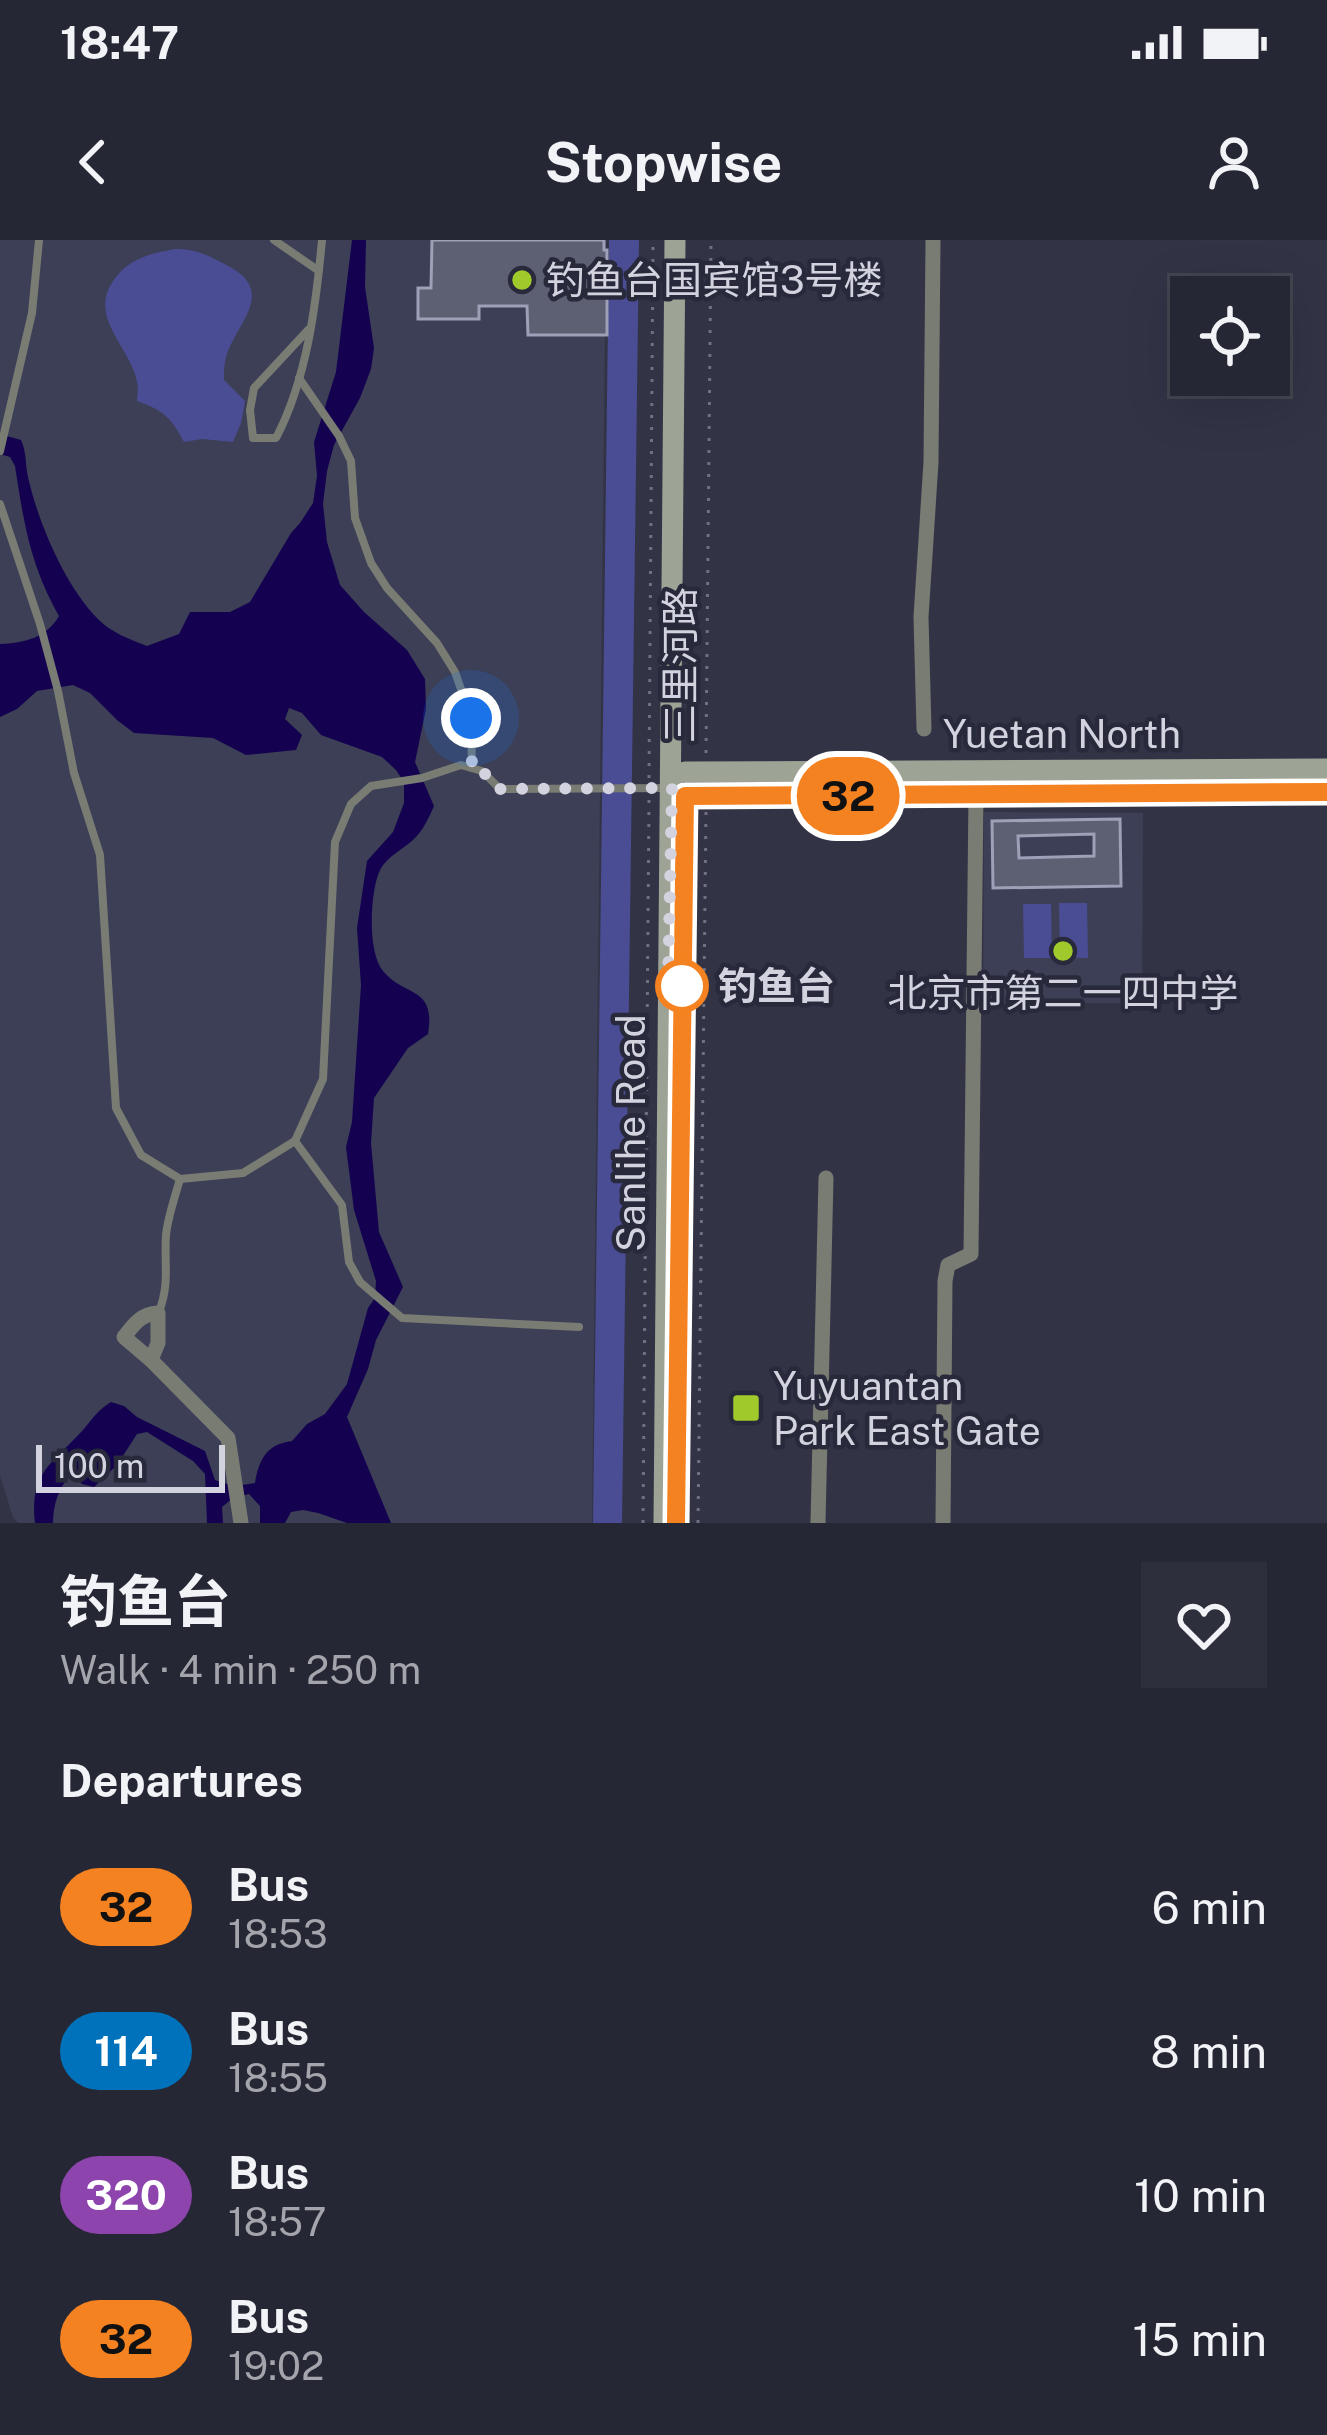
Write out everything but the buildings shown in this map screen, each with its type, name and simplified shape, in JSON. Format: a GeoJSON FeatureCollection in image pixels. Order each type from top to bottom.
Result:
{"type":"FeatureCollection","features":[{"type":"Feature","properties":{"kind":"main road","name":"Sanlihe Road"},"geometry":{"type":"LineString","coordinates":[[664,1523],[684,786],[675,240]]}},
{"type":"Feature","properties":{"kind":"main road","name":"Sanlihe Road"},"geometry":{"type":"LineString","coordinates":[[676,1523],[688,240]]}},
{"type":"Feature","properties":{"kind":"main road","name":"Yuetan North"},"geometry":{"type":"LineString","coordinates":[[684,786],[1327,769]]}},
{"type":"Feature","properties":{"kind":"main road","name":"Yuetan North"},"geometry":{"type":"LineString","coordinates":[[684,786],[976,794],[1327,792]]}},
{"type":"Feature","properties":{"kind":"street"},"geometry":{"type":"LineString","coordinates":[[924,730],[921,617],[931,462],[933,240]]}},
{"type":"Feature","properties":{"kind":"street"},"geometry":{"type":"LineString","coordinates":[[944,1523],[945,1280],[948,1265],[971,1254],[976,794]]}},
{"type":"Feature","properties":{"kind":"street"},"geometry":{"type":"LineString","coordinates":[[818,1523],[826,1178]]}},
{"type":"Feature","properties":{"kind":"street"},"geometry":{"type":"LineString","coordinates":[[151,1360],[158,1343],[158,1313],[135,1322],[124,1337],[227,1438],[241,1523]]}},
{"type":"Feature","properties":{"kind":"lane"},"geometry":{"type":"LineString","coordinates":[[0,451],[32,313],[39,240]]}},
{"type":"Feature","properties":{"kind":"lane"},"geometry":{"type":"LineString","coordinates":[[274,240],[319,272]]}},
{"type":"Feature","properties":{"kind":"lane"},"geometry":{"type":"LineString","coordinates":[[309,329],[254,388],[250,410],[254,437],[276,437],[289,414],[309,329],[322,240]]}},
{"type":"Feature","properties":{"kind":"lane"},"geometry":{"type":"LineString","coordinates":[[299,378],[351,460],[355,518],[371,563],[455,672],[471,718],[472,768]]}},
{"type":"Feature","properties":{"kind":"lane"},"geometry":{"type":"LineString","coordinates":[[0,504],[40,624],[74,773],[100,855],[116,1108],[141,1155],[180,1179],[243,1173],[295,1141],[322,1079],[335,842],[351,804],[371,786],[422,778],[461,765],[482,771],[500,789],[684,786]]}},
{"type":"Feature","properties":{"kind":"lane"},"geometry":{"type":"LineString","coordinates":[[295,1141],[342,1205],[349,1262],[360,1282],[402,1318],[579,1327]]}},
{"type":"Feature","properties":{"kind":"lane"},"geometry":{"type":"LineString","coordinates":[[158,1313],[168,1287],[166,1232],[180,1179]]}},
{"type":"Feature","properties":{"kind":"path","name":"三里河路"},"geometry":{"type":"LineString","coordinates":[[653,240],[684,786],[698,1523]]}},
{"type":"Feature","properties":{"kind":"path","name":"三里河路"},"geometry":{"type":"LineString","coordinates":[[643,1523],[710,240]]}},
{"type":"Feature","properties":{"kind":"shaded area"},"geometry":{"type":"Polygon","coordinates":[[[0,240],[606,240],[592,1523],[18,1523],[13,1517],[0,1476],[0,240]]]}},
{"type":"Feature","properties":{"kind":"shaded area"},"geometry":{"type":"Polygon","coordinates":[[[352,240],[366,240],[365,287],[374,348],[360,398],[334,445],[327,471],[323,504],[327,542],[340,585],[407,650],[425,679],[426,709],[415,762],[434,806],[418,834],[380,870],[372,906],[378,962],[392,979],[423,1000],[429,1018],[428,1034],[408,1048],[374,1098],[371,1143],[379,1232],[403,1287],[376,1340],[347,1417],[391,1523],[347,1523],[303,1510],[291,1512],[285,1523],[260,1523],[260,1506],[249,1494],[222,1507],[223,1523],[207,1523],[205,1474],[147,1432],[137,1434],[117,1465],[94,1487],[82,1484],[72,1473],[58,1496],[53,1523],[35,1523],[36,1492],[46,1470],[111,1402],[205,1451],[215,1480],[244,1485],[255,1483],[270,1449],[292,1441],[307,1424],[325,1414],[347,1384],[375,1298],[376,1281],[354,1210],[346,1147],[352,1122],[361,985],[357,928],[367,861],[393,832],[404,803],[404,782],[382,757],[321,735],[302,713],[289,708],[285,719],[302,735],[296,750],[246,755],[213,738],[134,733],[90,693],[73,685],[37,691],[0,717],[0,644],[34,638],[59,616],[30,543],[15,466],[10,457],[0,454],[0,434],[21,440],[33,495],[54,552],[86,605],[109,628],[147,646],[179,634],[190,612],[230,612],[250,602],[313,503],[314,442],[336,372],[352,240]]]}},
{"type":"Feature","properties":{"kind":"shaded area"},"geometry":{"type":"Polygon","coordinates":[[[609,240],[639,240],[622,1523],[593,1523],[609,240]]]}},
{"type":"Feature","properties":{"kind":"shaded area"},"geometry":{"type":"Polygon","coordinates":[[[175,249],[216,260],[243,276],[250,286],[250,307],[224,366],[224,380],[245,401],[233,442],[184,442],[166,416],[137,401],[133,368],[107,318],[108,291],[116,277],[142,257],[175,249]]]}},
{"type":"Feature","properties":{"kind":"shaded area","name":"北京市第二一四中学"},"geometry":{"type":"Polygon","coordinates":[[[984,812],[1143,813],[1142,1003],[983,1003],[984,812]]]}},
{"type":"Feature","properties":{"kind":"shaded area"},"geometry":{"type":"Polygon","coordinates":[[[1059,903],[1087,903],[1088,958],[1060,957],[1059,903]]]}},
{"type":"Feature","properties":{"kind":"shaded area"},"geometry":{"type":"Polygon","coordinates":[[[1023,904],[1051,904],[1052,958],[1024,958],[1023,904]]]}},
{"type":"Feature","properties":{"kind":"bus line","name":"32"},"geometry":{"type":"LineString","coordinates":[[676,1523],[685,796],[1327,792]]}},
{"type":"Feature","properties":{"kind":"place","name":"钓鱼台国宾馆3号楼"},"geometry":{"type":"Point","coordinates":[522,280]}},
{"type":"Feature","properties":{"kind":"place","name":"北京市第二一四中学"},"geometry":{"type":"Point","coordinates":[1063,951]}},
{"type":"Feature","properties":{"kind":"place","name":"钓鱼台"},"geometry":{"type":"Point","coordinates":[682,986]}},
{"type":"Feature","properties":{"kind":"place","name":"Yuyuantan Park East Gate"},"geometry":{"type":"Point","coordinates":[746,1408]}},
{"type":"Feature","properties":{"kind":"route"},"geometry":{"type":"LineString","coordinates":[[471,718],[472,768],[482,771],[500,789],[672,788],[668,984],[682,986]]}}]}
